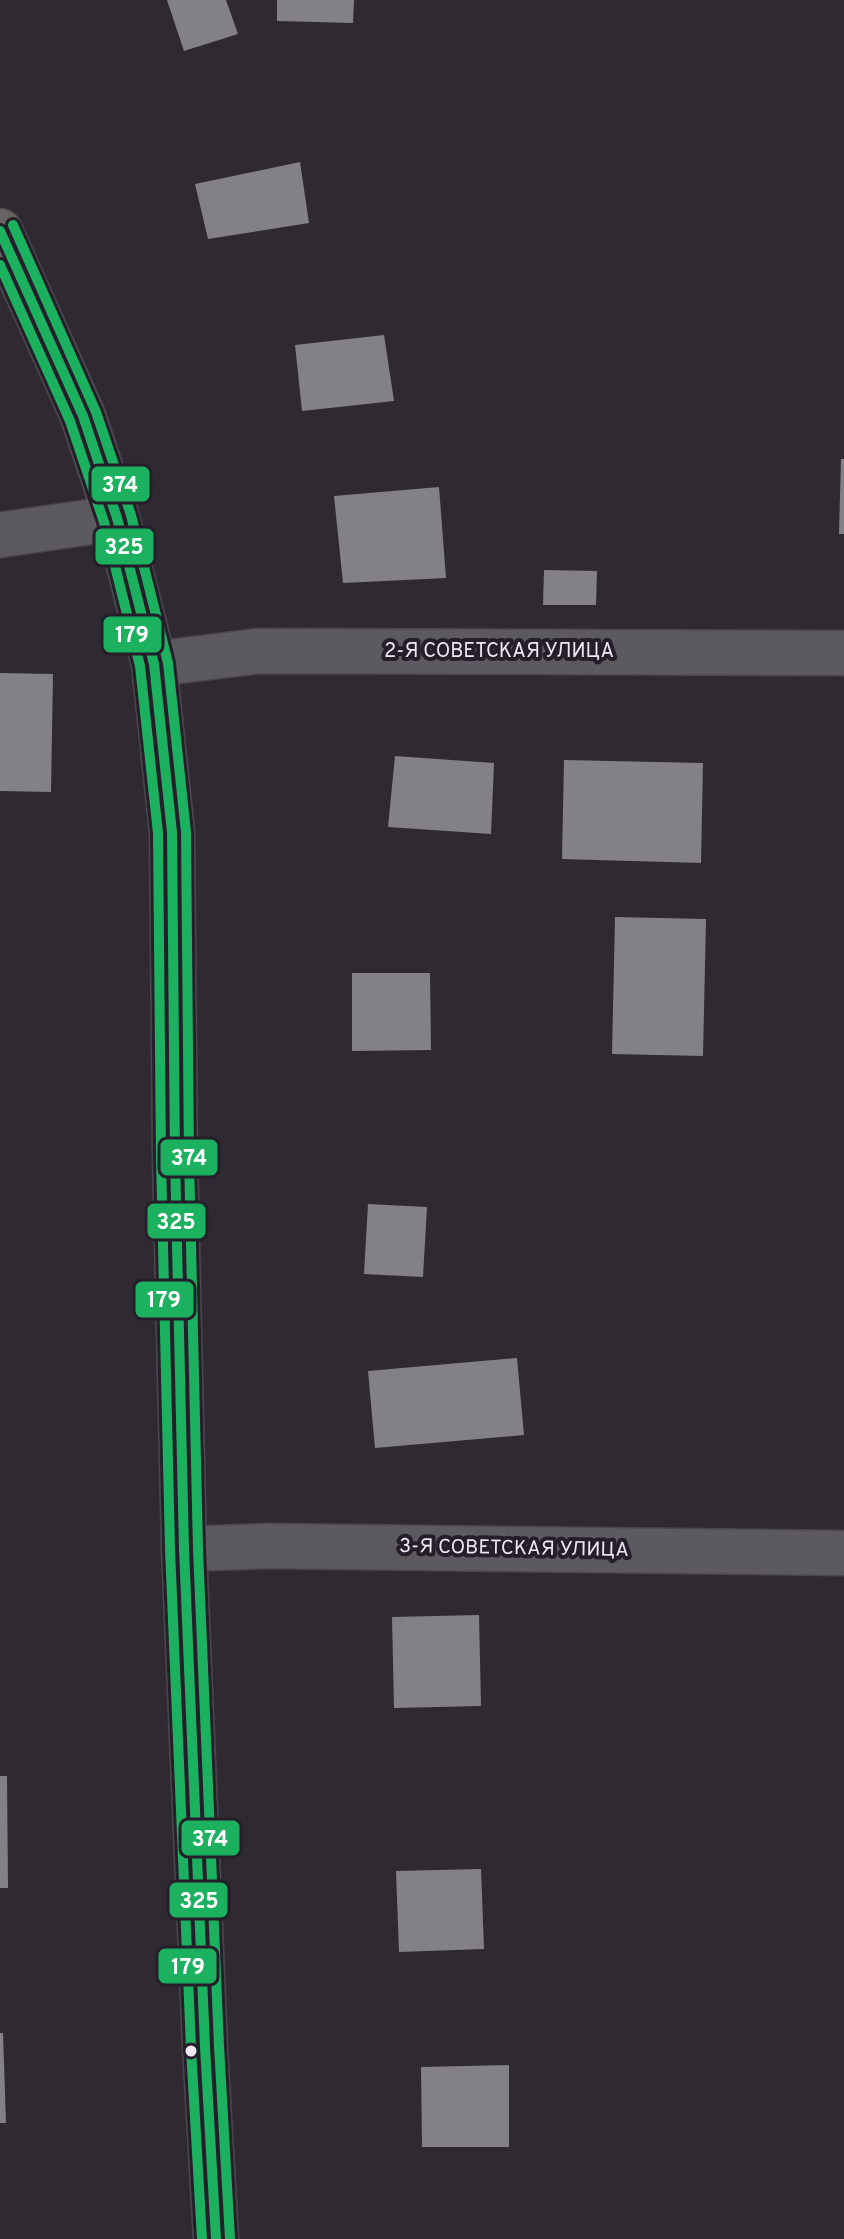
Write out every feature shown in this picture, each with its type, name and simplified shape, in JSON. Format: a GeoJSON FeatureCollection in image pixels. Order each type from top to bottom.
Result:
{"type":"FeatureCollection","features":[{"type":"Feature","properties":{"kind":"main road"},"geometry":{"type":"LineString","coordinates":[[0,231],[83,416],[117,518],[154,664],[172,832],[175,1158],[184,1549],[216,2239]]}},
{"type":"Feature","properties":{"kind":"street"},"geometry":{"type":"LineString","coordinates":[[0,535],[117,518]]}},
{"type":"Feature","properties":{"kind":"street","name":"2-Я СОВЕТСКАЯ УЛИЦА"},"geometry":{"type":"LineString","coordinates":[[154,664],[258,651],[844,653]]}},
{"type":"Feature","properties":{"kind":"street","name":"3-Я СОВЕТСКАЯ УЛИЦА"},"geometry":{"type":"LineString","coordinates":[[184,1549],[268,1546],[844,1553]]}},
{"type":"Feature","properties":{"kind":"building"},"geometry":{"type":"Polygon","coordinates":[[[167,0],[226,0],[238,34],[184,51],[167,0]]]}},
{"type":"Feature","properties":{"kind":"building"},"geometry":{"type":"Polygon","coordinates":[[[277,0],[354,0],[353,23],[277,21],[277,0]]]}},
{"type":"Feature","properties":{"kind":"building"},"geometry":{"type":"Polygon","coordinates":[[[300,162],[309,223],[208,239],[195,184],[300,162]]]}},
{"type":"Feature","properties":{"kind":"building"},"geometry":{"type":"Polygon","coordinates":[[[384,335],[394,401],[302,411],[295,345],[384,335]]]}},
{"type":"Feature","properties":{"kind":"building"},"geometry":{"type":"Polygon","coordinates":[[[841,459],[844,459],[844,534],[839,534],[841,459]]]}},
{"type":"Feature","properties":{"kind":"building"},"geometry":{"type":"Polygon","coordinates":[[[439,487],[446,578],[343,583],[334,496],[439,487]]]}},
{"type":"Feature","properties":{"kind":"building"},"geometry":{"type":"Polygon","coordinates":[[[544,570],[597,571],[596,605],[543,605],[544,570]]]}},
{"type":"Feature","properties":{"kind":"building"},"geometry":{"type":"Polygon","coordinates":[[[0,673],[53,674],[51,792],[0,791],[0,673]]]}},
{"type":"Feature","properties":{"kind":"building"},"geometry":{"type":"Polygon","coordinates":[[[395,756],[494,763],[491,834],[388,827],[395,756]]]}},
{"type":"Feature","properties":{"kind":"building"},"geometry":{"type":"Polygon","coordinates":[[[564,760],[703,763],[701,863],[562,859],[564,760]]]}},
{"type":"Feature","properties":{"kind":"building"},"geometry":{"type":"Polygon","coordinates":[[[615,917],[706,919],[703,1056],[612,1054],[615,917]]]}},
{"type":"Feature","properties":{"kind":"building"},"geometry":{"type":"Polygon","coordinates":[[[352,973],[430,973],[431,1050],[352,1051],[352,973]]]}},
{"type":"Feature","properties":{"kind":"building"},"geometry":{"type":"Polygon","coordinates":[[[368,1204],[427,1207],[423,1277],[364,1274],[368,1204]]]}},
{"type":"Feature","properties":{"kind":"building"},"geometry":{"type":"Polygon","coordinates":[[[517,1358],[524,1435],[375,1448],[368,1371],[517,1358]]]}},
{"type":"Feature","properties":{"kind":"building"},"geometry":{"type":"Polygon","coordinates":[[[479,1615],[481,1706],[394,1708],[392,1617],[479,1615]]]}},
{"type":"Feature","properties":{"kind":"building"},"geometry":{"type":"Polygon","coordinates":[[[0,1776],[7,1776],[8,1888],[0,1888],[0,1776]]]}},
{"type":"Feature","properties":{"kind":"building"},"geometry":{"type":"Polygon","coordinates":[[[481,1869],[484,1949],[399,1952],[396,1871],[481,1869]]]}},
{"type":"Feature","properties":{"kind":"building"},"geometry":{"type":"Polygon","coordinates":[[[0,2033],[3,2033],[6,2123],[0,2123],[0,2033]]]}},
{"type":"Feature","properties":{"kind":"building"},"geometry":{"type":"Polygon","coordinates":[[[509,2065],[509,2147],[422,2147],[421,2067],[509,2065]]]}},
{"type":"Feature","properties":{"kind":"transit line","name":"374"},"geometry":{"type":"LineString","coordinates":[[13,225],[96,412],[131,515],[168,663],[186,832],[189,1158],[198,1549],[230,2238]]}},
{"type":"Feature","properties":{"kind":"transit line","name":"325"},"geometry":{"type":"LineString","coordinates":[[0,231],[83,416],[117,518],[154,664],[172,832],[175,1158],[184,1549],[216,2239]]}},
{"type":"Feature","properties":{"kind":"transit line","name":"179"},"geometry":{"type":"LineString","coordinates":[[0,265],[70,421],[104,522],[140,666],[158,833],[161,1158],[170,1549],[202,2239]]}}]}
